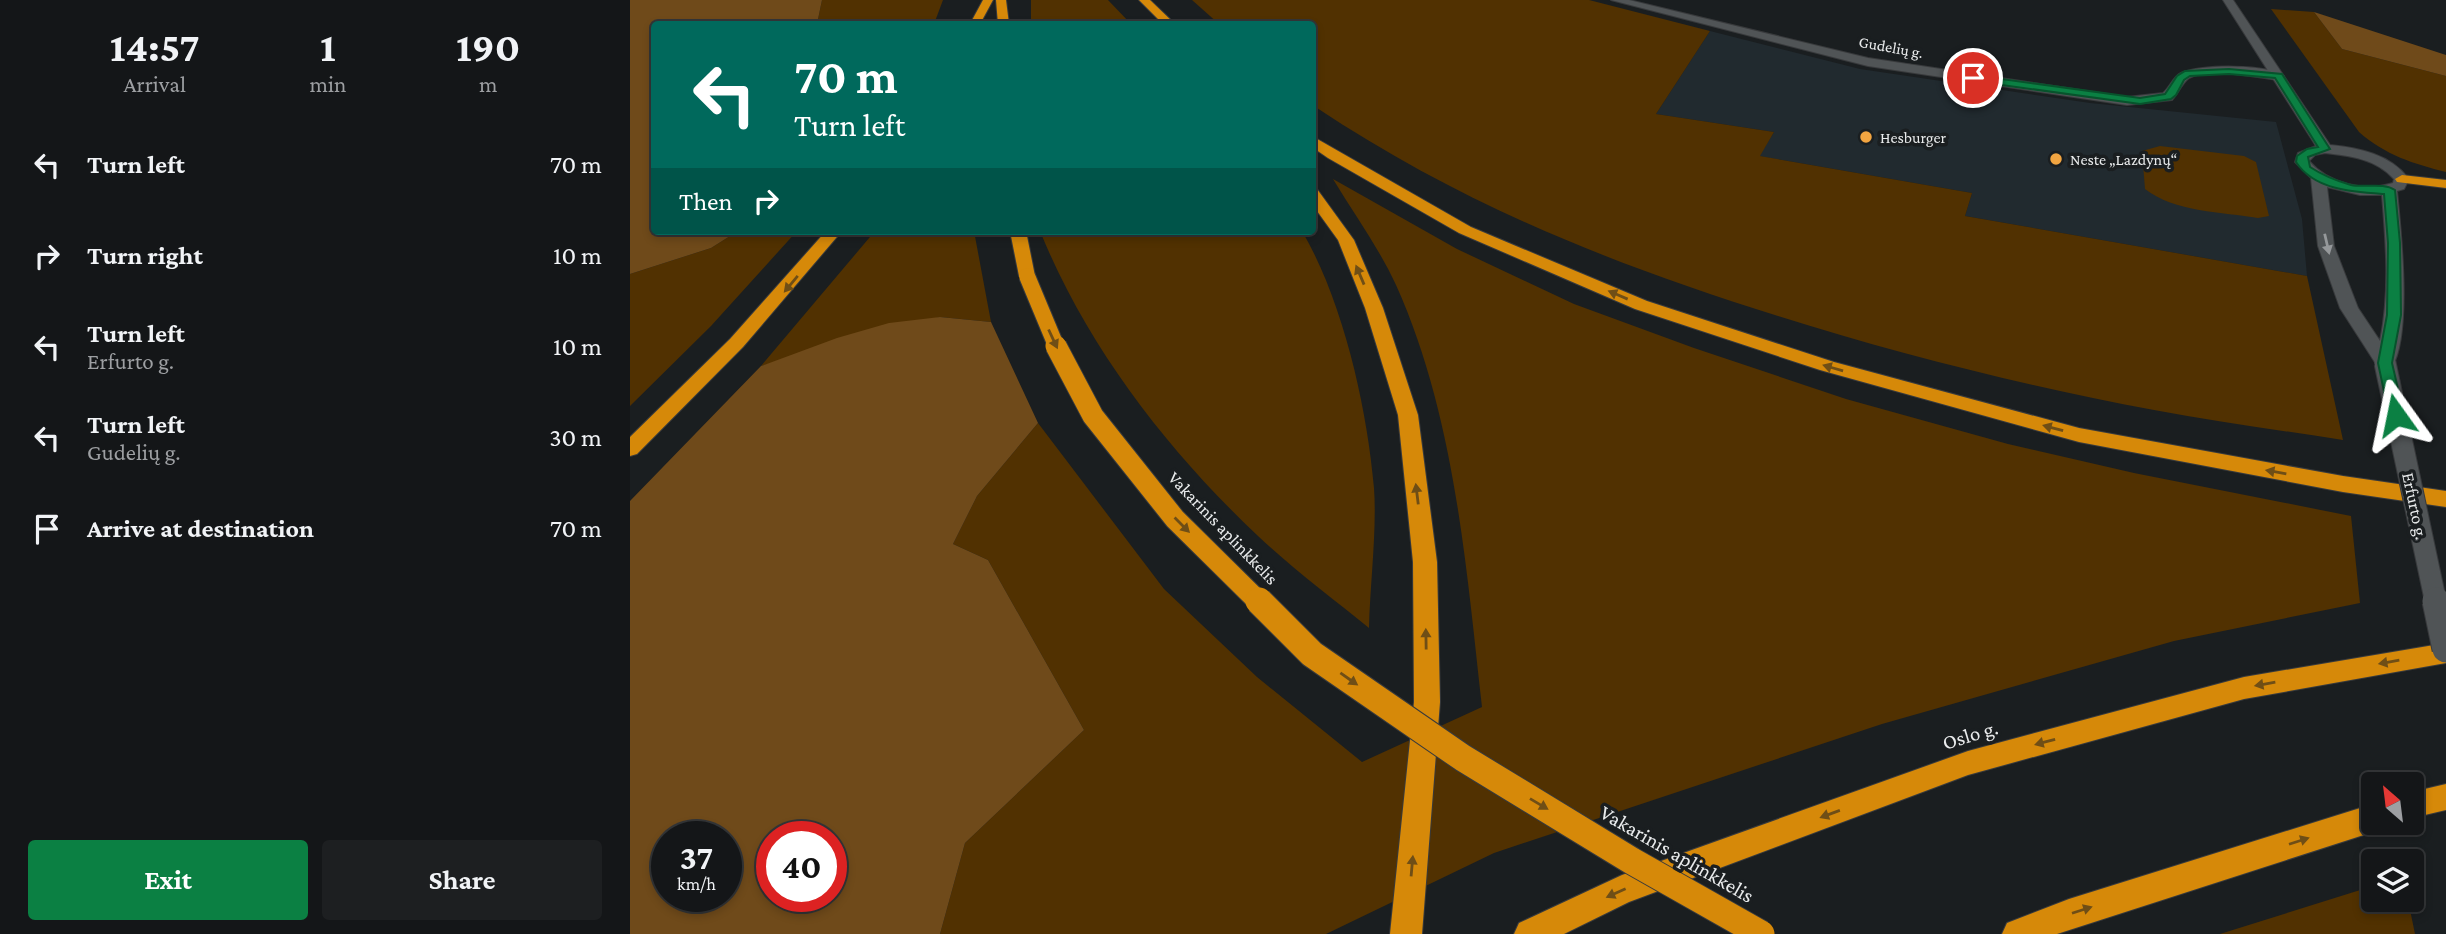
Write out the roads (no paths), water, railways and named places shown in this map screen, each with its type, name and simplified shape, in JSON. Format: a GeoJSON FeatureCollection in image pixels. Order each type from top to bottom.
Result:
{"type":"FeatureCollection","features":[{"type":"Feature","properties":{"kind":"highway"},"geometry":{"type":"LineString","coordinates":[[977,21],[988,0]]}},
{"type":"Feature","properties":{"kind":"highway"},"geometry":{"type":"LineString","coordinates":[[1001,0],[1004,21]]}},
{"type":"Feature","properties":{"kind":"highway"},"geometry":{"type":"LineString","coordinates":[[1144,0],[1166,21]]}},
{"type":"Feature","properties":{"kind":"highway"},"geometry":{"type":"LineString","coordinates":[[1316,143],[1465,230],[1641,306],[1827,366],[2079,435],[2343,484],[2446,499]]}},
{"type":"Feature","properties":{"kind":"highway"},"geometry":{"type":"LineString","coordinates":[[2395,185],[2446,184]]}},
{"type":"Feature","properties":{"kind":"highway"},"geometry":{"type":"LineString","coordinates":[[1316,198],[1346,240],[1374,308],[1408,415],[1425,562],[1427,702],[1406,934]]}},
{"type":"Feature","properties":{"kind":"highway"},"geometry":{"type":"LineString","coordinates":[[630,449],[689,394],[790,287],[831,235]]}},
{"type":"Feature","properties":{"kind":"highway","name":"Vakarinis aplinkkelis"},"geometry":{"type":"LineString","coordinates":[[1019,235],[1027,276],[1053,341],[1093,416],[1175,519],[1312,654],[1463,758],[1632,862],[1761,934]]}},
{"type":"Feature","properties":{"kind":"highway","name":"Oslo g."},"geometry":{"type":"LineString","coordinates":[[1530,934],[1622,890],[1968,763],[2244,688],[2446,651]]}},
{"type":"Feature","properties":{"kind":"highway"},"geometry":{"type":"LineString","coordinates":[[2424,802],[2446,797]]}},
{"type":"Feature","properties":{"kind":"highway"},"geometry":{"type":"LineString","coordinates":[[2018,934],[2069,914],[2361,822]]}},
{"type":"Feature","properties":{"kind":"street","name":"Gudelių g."},"geometry":{"type":"LineString","coordinates":[[1616,0],[1868,62],[2127,100],[2167,97],[2173,93],[2180,78],[2188,74],[2229,72],[2278,76]]}},
{"type":"Feature","properties":{"kind":"street"},"geometry":{"type":"LineString","coordinates":[[2228,0],[2325,149],[2373,159],[2395,170],[2395,185],[2351,188],[2318,177]]}},
{"type":"Feature","properties":{"kind":"street","name":"Erfurto g."},"geometry":{"type":"LineString","coordinates":[[2325,149],[2311,151],[2303,156],[2302,162],[2306,169],[2318,177],[2326,246],[2349,309],[2385,363],[2446,651]]}},
{"type":"Feature","properties":{"kind":"street","name":"Erfurto g."},"geometry":{"type":"LineString","coordinates":[[2385,363],[2394,315],[2395,185]]}},
{"type":"Feature","properties":{"kind":"place","name":"Hesburger"},"geometry":{"type":"Point","coordinates":[1866,137]}},
{"type":"Feature","properties":{"kind":"place","name":"Neste „Lazdynų“"},"geometry":{"type":"Point","coordinates":[2056,159]}}]}
